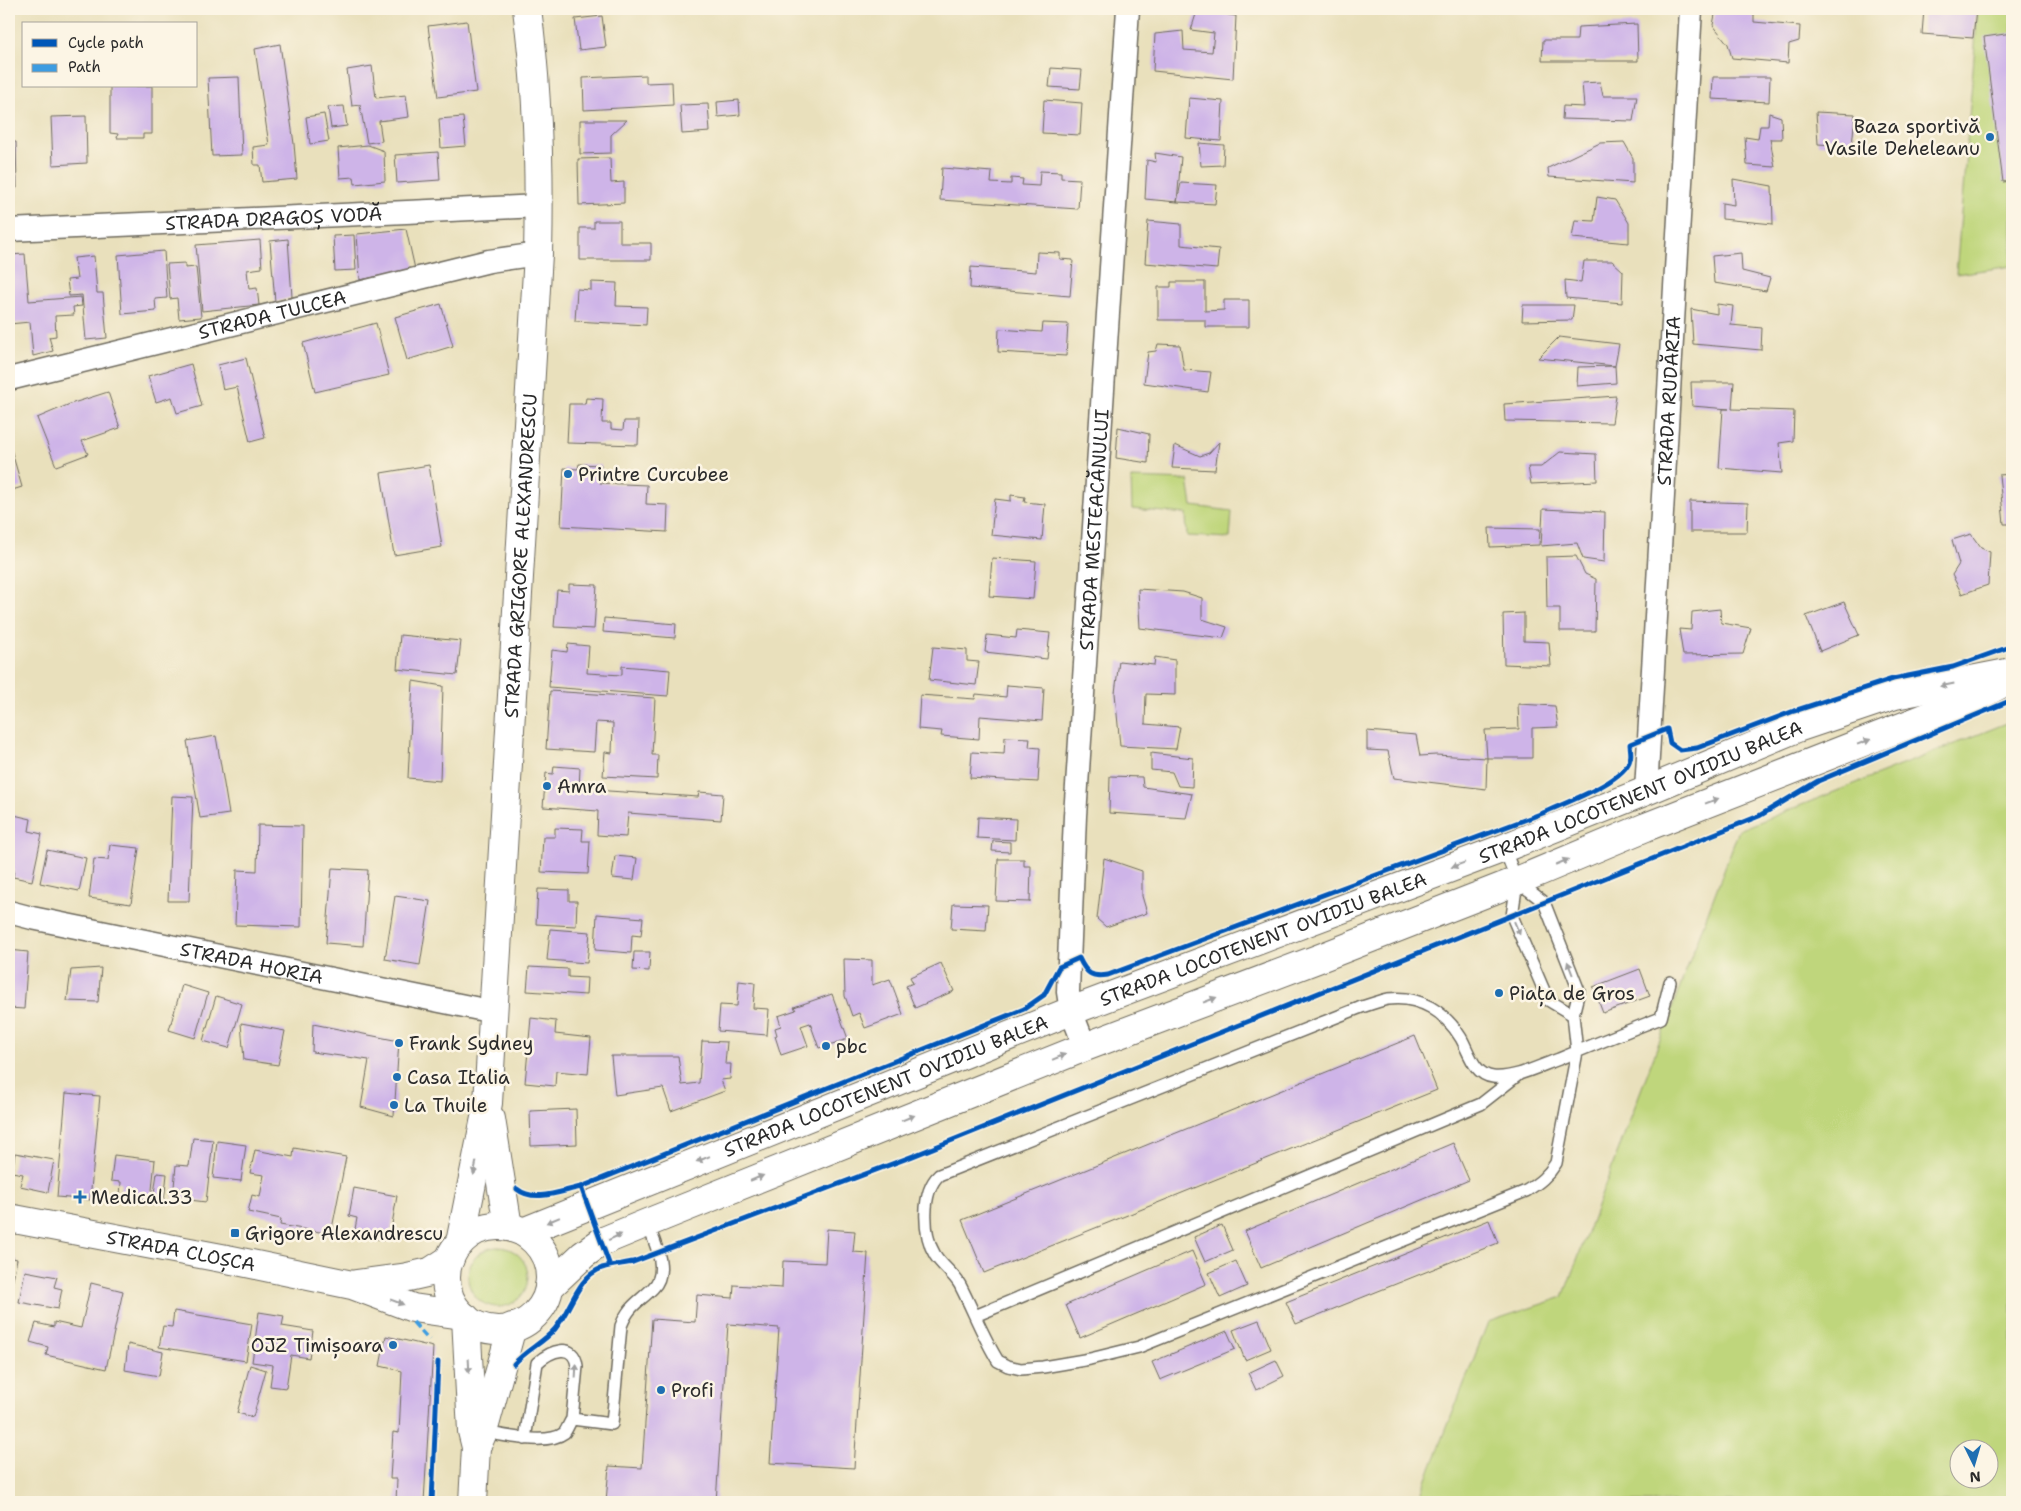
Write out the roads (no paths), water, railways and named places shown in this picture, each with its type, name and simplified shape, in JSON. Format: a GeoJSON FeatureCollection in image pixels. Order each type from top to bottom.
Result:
{"type":"FeatureCollection","features":[{"type":"Feature","properties":{"kind":"main road","name":"STRADA GRIGORE ALEXANDRESCU"},"geometry":{"type":"LineString","coordinates":[[455,1251],[488,1103],[538,254],[539,206],[535,71],[527,9]]}},
{"type":"Feature","properties":{"kind":"main road","name":"STRADA LOCOTENENT OVIDIU BALEA"},"geometry":{"type":"LineString","coordinates":[[516,1230],[1071,1011],[1504,848],[1797,728],[1886,698],[2012,672]]}},
{"type":"Feature","properties":{"kind":"main road","name":"STRADA LOCOTENENT OVIDIU BALEA"},"geometry":{"type":"LineString","coordinates":[[549,1287],[583,1255],[601,1242],[1085,1047],[1517,881],[1968,701],[2012,679]]}},
{"type":"Feature","properties":{"kind":"main road","name":"STRADA GRIGORE ALEXANDRESCU"},"geometry":{"type":"LineString","coordinates":[[488,1103],[516,1230]]}},
{"type":"Feature","properties":{"kind":"main road","name":"STRADA CLOȘCA"},"geometry":{"type":"LineString","coordinates":[[9,1218],[232,1260],[352,1285],[413,1308],[464,1316]]}},
{"type":"Feature","properties":{"kind":"main road"},"geometry":{"type":"LineString","coordinates":[[498,1226],[516,1230],[538,1244],[547,1260],[550,1278],[544,1302],[528,1320],[512,1328],[493,1329],[483,1327],[464,1316],[451,1298],[448,1289],[447,1269],[455,1251],[468,1236],[482,1229],[498,1226]]}},
{"type":"Feature","properties":{"kind":"main road","name":"STRADA CLOȘCA"},"geometry":{"type":"LineString","coordinates":[[352,1285],[430,1272],[455,1251]]}},
{"type":"Feature","properties":{"kind":"main road"},"geometry":{"type":"LineString","coordinates":[[464,1316],[472,1430],[480,1439]]}},
{"type":"Feature","properties":{"kind":"main road"},"geometry":{"type":"LineString","coordinates":[[473,1502],[480,1439],[512,1328]]}},
{"type":"Feature","properties":{"kind":"street","name":"STRADA MESTEACĂNULUI"},"geometry":{"type":"LineString","coordinates":[[1085,1047],[1071,1011],[1068,992],[1075,816],[1128,9]]}},
{"type":"Feature","properties":{"kind":"street","name":"STRADA RUDĂRIA"},"geometry":{"type":"LineString","coordinates":[[1646,791],[1691,9]]}},
{"type":"Feature","properties":{"kind":"street","name":"STRADA DRAGOȘ VODĂ"},"geometry":{"type":"LineString","coordinates":[[9,230],[539,206]]}},
{"type":"Feature","properties":{"kind":"street","name":"STRADA TULCEA"},"geometry":{"type":"LineString","coordinates":[[9,379],[489,261],[538,254]]}},
{"type":"Feature","properties":{"kind":"street","name":"STRADA HORIA"},"geometry":{"type":"LineString","coordinates":[[9,912],[494,1012]]}},
{"type":"Feature","properties":{"kind":"lane"},"geometry":{"type":"LineString","coordinates":[[1504,848],[1517,881],[1512,916],[1548,1000],[1574,1014]]}},
{"type":"Feature","properties":{"kind":"lane"},"geometry":{"type":"LineString","coordinates":[[1517,881],[1544,902],[1579,991],[1574,1014],[1577,1052],[1556,1163],[1550,1174],[1539,1184],[1526,1191],[1139,1347],[1090,1359],[1044,1367],[1021,1369],[998,1361],[959,1282],[935,1255],[930,1242],[926,1222],[926,1203],[932,1182],[939,1175],[1359,1008],[1388,999],[1413,1000],[1434,1009],[1447,1020],[1461,1039],[1471,1060],[1478,1069],[1492,1077],[1519,1074],[1577,1052],[1661,1018],[1670,982]]}},
{"type":"Feature","properties":{"kind":"lane"},"geometry":{"type":"LineString","coordinates":[[975,1316],[1481,1104],[1519,1074]]}},
{"type":"Feature","properties":{"kind":"lane"},"geometry":{"type":"LineString","coordinates":[[572,1419],[612,1424],[621,1326],[627,1312],[655,1286],[660,1273],[659,1253],[647,1223]]}},
{"type":"Feature","properties":{"kind":"lane"},"geometry":{"type":"LineString","coordinates":[[480,1439],[548,1439],[564,1433],[572,1419],[577,1366],[573,1353],[565,1351],[555,1352],[544,1356],[537,1363],[525,1438]]}},
{"type":"Feature","properties":{"kind":"place","name":"Baza sportivă Vasile Deheleanu"},"geometry":{"type":"Point","coordinates":[1990,137]}},
{"type":"Feature","properties":{"kind":"place","name":"Printre Curcubee"},"geometry":{"type":"Point","coordinates":[568,474]}},
{"type":"Feature","properties":{"kind":"place","name":"Amra"},"geometry":{"type":"Point","coordinates":[547,786]}},
{"type":"Feature","properties":{"kind":"place","name":"Piața de Gros"},"geometry":{"type":"Point","coordinates":[1499,993]}},
{"type":"Feature","properties":{"kind":"place","name":"Frank Sydney"},"geometry":{"type":"Point","coordinates":[399,1043]}},
{"type":"Feature","properties":{"kind":"place","name":"pbc"},"geometry":{"type":"Point","coordinates":[826,1046]}},
{"type":"Feature","properties":{"kind":"place","name":"Casa Italia"},"geometry":{"type":"Point","coordinates":[397,1077]}},
{"type":"Feature","properties":{"kind":"place","name":"La Thuile"},"geometry":{"type":"Point","coordinates":[394,1105]}},
{"type":"Feature","properties":{"kind":"place","name":"Medical.33"},"geometry":{"type":"Point","coordinates":[80,1197]}},
{"type":"Feature","properties":{"kind":"place","name":"Grigore Alexandrescu"},"geometry":{"type":"Point","coordinates":[235,1233]}},
{"type":"Feature","properties":{"kind":"place","name":"OJZ Timișoara"},"geometry":{"type":"Point","coordinates":[393,1345]}},
{"type":"Feature","properties":{"kind":"place","name":"Profi"},"geometry":{"type":"Point","coordinates":[661,1390]}}]}
